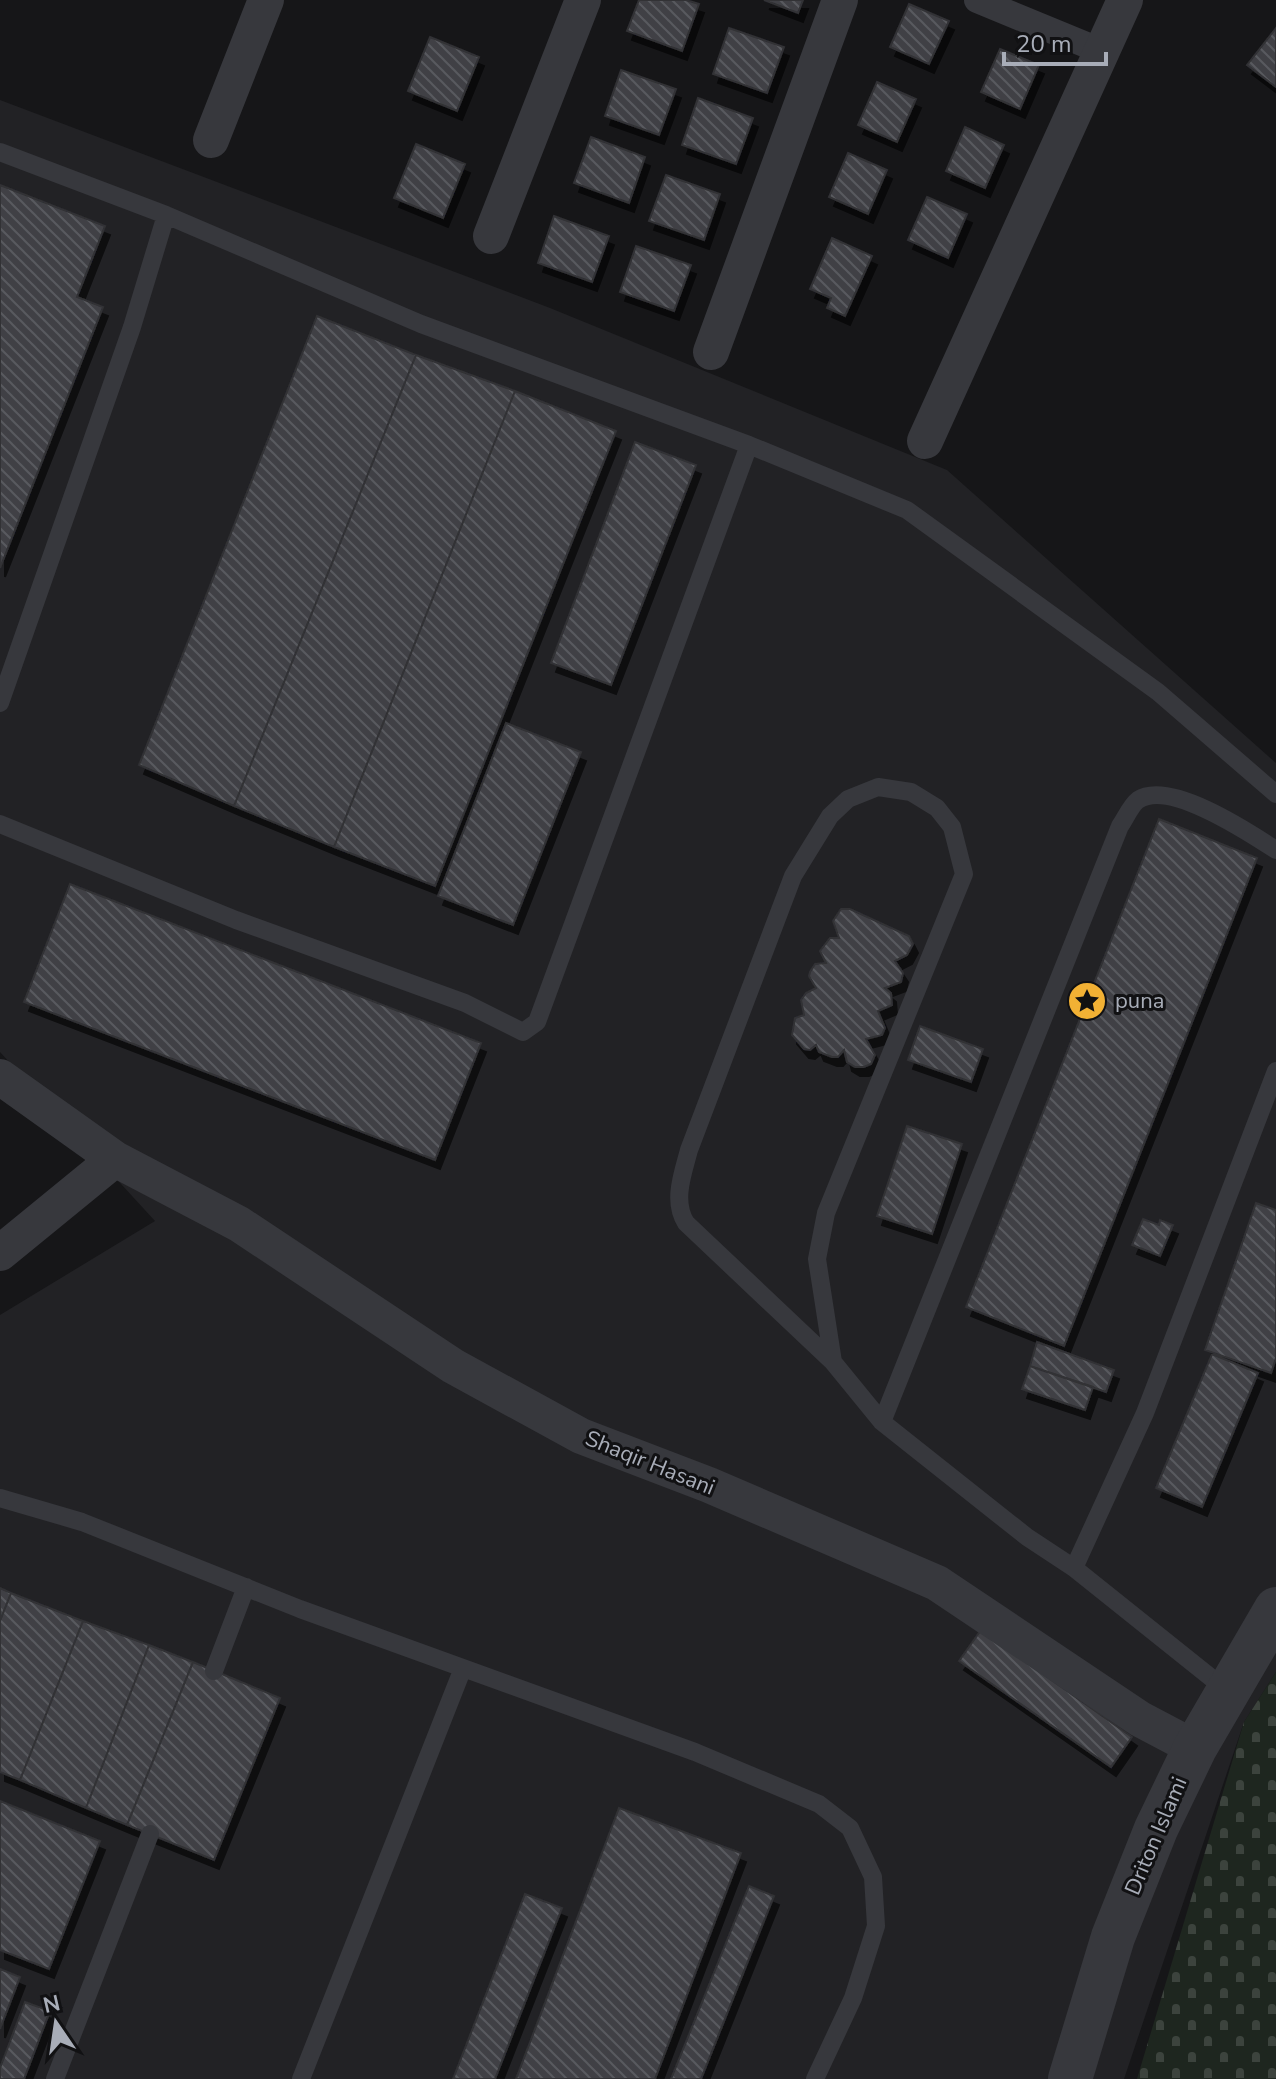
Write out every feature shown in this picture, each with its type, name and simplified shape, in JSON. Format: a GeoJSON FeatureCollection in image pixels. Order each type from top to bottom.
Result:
{"type":"FeatureCollection","features":[{"type":"Feature","properties":{"kind":"street"},"geometry":{"type":"LineString","coordinates":[[211,140],[266,0]]}},
{"type":"Feature","properties":{"kind":"street"},"geometry":{"type":"LineString","coordinates":[[491,236],[583,0]]}},
{"type":"Feature","properties":{"kind":"street"},"geometry":{"type":"LineString","coordinates":[[711,352],[840,0]]}},
{"type":"Feature","properties":{"kind":"street"},"geometry":{"type":"LineString","coordinates":[[977,0],[1101,51]]}},
{"type":"Feature","properties":{"kind":"street"},"geometry":{"type":"LineString","coordinates":[[925,441],[1125,0]]}},
{"type":"Feature","properties":{"kind":"street","name":"Shaqir Hasani"},"geometry":{"type":"LineString","coordinates":[[0,1077],[115,1159],[239,1224],[453,1366],[581,1436],[709,1485],[937,1583],[1140,1719],[1195,1748]]}},
{"type":"Feature","properties":{"kind":"street"},"geometry":{"type":"LineString","coordinates":[[0,1253],[115,1159]]}},
{"type":"Feature","properties":{"kind":"street","name":"Driton Islami"},"geometry":{"type":"LineString","coordinates":[[1070,2079],[1113,1937],[1156,1829],[1195,1748],[1276,1609]]}},
{"type":"Feature","properties":{"kind":"lane"},"geometry":{"type":"LineString","coordinates":[[0,152],[166,215],[421,324],[749,445],[907,510],[1158,692],[1276,794]]}},
{"type":"Feature","properties":{"kind":"lane"},"geometry":{"type":"LineString","coordinates":[[0,703],[132,327],[166,215]]}},
{"type":"Feature","properties":{"kind":"lane"},"geometry":{"type":"LineString","coordinates":[[0,824],[236,920],[465,1003],[523,1032],[537,1022],[749,445]]}},
{"type":"Feature","properties":{"kind":"lane"},"geometry":{"type":"LineString","coordinates":[[833,1362],[817,1259],[826,1213],[964,874],[952,827],[937,808],[911,792],[878,787],[848,799],[830,816],[793,876],[689,1150],[681,1178],[680,1213],[686,1223],[833,1362],[882,1422],[1015,1528],[1074,1568],[1229,1692]]}},
{"type":"Feature","properties":{"kind":"lane"},"geometry":{"type":"LineString","coordinates":[[882,1422],[1120,826],[1138,800],[1161,794],[1234,823],[1276,850]]}},
{"type":"Feature","properties":{"kind":"lane"},"geometry":{"type":"LineString","coordinates":[[1074,1568],[1145,1413],[1276,1071]]}},
{"type":"Feature","properties":{"kind":"lane"},"geometry":{"type":"LineString","coordinates":[[0,1498],[82,1522],[246,1587],[695,1752],[819,1804],[850,1828],[873,1877],[876,1926],[853,1998],[815,2079]]}},
{"type":"Feature","properties":{"kind":"lane"},"geometry":{"type":"LineString","coordinates":[[214,1671],[246,1587]]}},
{"type":"Feature","properties":{"kind":"lane"},"geometry":{"type":"LineString","coordinates":[[301,2079],[463,1668]]}},
{"type":"Feature","properties":{"kind":"lane"},"geometry":{"type":"LineString","coordinates":[[55,2079],[150,1834]]}},
{"type":"Feature","properties":{"kind":"shaded area"},"geometry":{"type":"Polygon","coordinates":[[[0,100],[550,308],[947,470],[1276,763],[1276,1672],[1244,1722],[1124,2079],[0,2079],[0,1315],[155,1221],[0,1052],[0,100]]]}},
{"type":"Feature","properties":{"kind":"green space"},"geometry":{"type":"Polygon","coordinates":[[[1276,1672],[1276,2079],[1137,2079],[1244,1722],[1276,1672]]]}},
{"type":"Feature","properties":{"kind":"building"},"geometry":{"type":"Polygon","coordinates":[[[639,0],[686,0],[699,4],[682,51],[627,31],[639,0]]]}},
{"type":"Feature","properties":{"kind":"building"},"geometry":{"type":"Polygon","coordinates":[[[764,0],[803,0],[798,13],[764,0]]]}},
{"type":"Feature","properties":{"kind":"building"},"geometry":{"type":"Polygon","coordinates":[[[909,4],[949,21],[929,64],[890,47],[909,4]]]}},
{"type":"Feature","properties":{"kind":"building"},"geometry":{"type":"Polygon","coordinates":[[[729,28],[784,47],[767,93],[713,74],[729,28]]]}},
{"type":"Feature","properties":{"kind":"building"},"geometry":{"type":"Polygon","coordinates":[[[1276,28],[1276,87],[1247,65],[1276,28]]]}},
{"type":"Feature","properties":{"kind":"building"},"geometry":{"type":"Polygon","coordinates":[[[430,37],[479,57],[457,111],[408,91],[430,37]]]}},
{"type":"Feature","properties":{"kind":"building"},"geometry":{"type":"Polygon","coordinates":[[[1000,49],[1039,65],[1020,109],[981,92],[1000,49]]]}},
{"type":"Feature","properties":{"kind":"building"},"geometry":{"type":"Polygon","coordinates":[[[621,70],[676,89],[659,135],[605,116],[621,70]]]}},
{"type":"Feature","properties":{"kind":"building"},"geometry":{"type":"Polygon","coordinates":[[[877,82],[916,99],[897,142],[858,125],[877,82]]]}},
{"type":"Feature","properties":{"kind":"building"},"geometry":{"type":"Polygon","coordinates":[[[698,98],[753,118],[736,164],[682,145],[698,98]]]}},
{"type":"Feature","properties":{"kind":"building"},"geometry":{"type":"Polygon","coordinates":[[[965,127],[1004,145],[985,188],[946,171],[965,127]]]}},
{"type":"Feature","properties":{"kind":"building"},"geometry":{"type":"Polygon","coordinates":[[[591,137],[645,157],[629,203],[574,183],[591,137]]]}},
{"type":"Feature","properties":{"kind":"building"},"geometry":{"type":"Polygon","coordinates":[[[416,144],[465,164],[443,218],[394,198],[416,144]]]}},
{"type":"Feature","properties":{"kind":"building"},"geometry":{"type":"Polygon","coordinates":[[[848,153],[887,170],[868,214],[829,197],[848,153]]]}},
{"type":"Feature","properties":{"kind":"building"},"geometry":{"type":"Polygon","coordinates":[[[666,175],[720,194],[704,240],[649,221],[666,175]]]}},
{"type":"Feature","properties":{"kind":"building"},"geometry":{"type":"Polygon","coordinates":[[[0,185],[105,226],[77,297],[103,307],[0,568],[0,185]]]}},
{"type":"Feature","properties":{"kind":"building"},"geometry":{"type":"Polygon","coordinates":[[[927,197],[967,214],[948,258],[908,240],[927,197]]]}},
{"type":"Feature","properties":{"kind":"building"},"geometry":{"type":"Polygon","coordinates":[[[554,216],[609,236],[592,282],[538,263],[554,216]]]}},
{"type":"Feature","properties":{"kind":"building"},"geometry":{"type":"Polygon","coordinates":[[[832,238],[872,256],[845,316],[827,308],[831,298],[810,289],[832,238]]]}},
{"type":"Feature","properties":{"kind":"building"},"geometry":{"type":"Polygon","coordinates":[[[636,246],[691,265],[674,311],[620,292],[636,246]]]}},
{"type":"Feature","properties":{"kind":"building"},"geometry":{"type":"Polygon","coordinates":[[[317,316],[416,355],[234,806],[139,765],[317,316]]]}},
{"type":"Feature","properties":{"kind":"building"},"geometry":{"type":"Polygon","coordinates":[[[416,355],[515,391],[334,847],[234,806],[416,355]]]}},
{"type":"Feature","properties":{"kind":"building"},"geometry":{"type":"Polygon","coordinates":[[[515,391],[616,431],[435,886],[334,847],[515,391]]]}},
{"type":"Feature","properties":{"kind":"building"},"geometry":{"type":"Polygon","coordinates":[[[635,442],[696,465],[611,685],[551,663],[635,442]]]}},
{"type":"Feature","properties":{"kind":"building"},"geometry":{"type":"Polygon","coordinates":[[[506,723],[581,752],[513,925],[438,896],[506,723]]]}},
{"type":"Feature","properties":{"kind":"building"},"geometry":{"type":"Polygon","coordinates":[[[1159,819],[1257,858],[1064,1346],[966,1307],[1159,819]]]}},
{"type":"Feature","properties":{"kind":"building"},"geometry":{"type":"Polygon","coordinates":[[[70,884],[481,1043],[435,1160],[24,1002],[70,884]]]}},
{"type":"Feature","properties":{"kind":"building"},"geometry":{"type":"Polygon","coordinates":[[[841,909],[850,909],[909,936],[913,944],[907,955],[895,961],[903,973],[901,982],[885,988],[891,993],[892,1005],[878,1011],[885,1028],[882,1035],[866,1039],[875,1055],[871,1064],[864,1067],[855,1067],[847,1062],[844,1050],[838,1057],[832,1057],[819,1052],[816,1045],[810,1050],[804,1049],[792,1035],[795,1018],[804,1015],[801,1000],[816,988],[810,972],[815,964],[826,963],[820,951],[830,938],[839,938],[833,921],[841,909]]]}},
{"type":"Feature","properties":{"kind":"building"},"geometry":{"type":"Polygon","coordinates":[[[920,1026],[983,1049],[971,1082],[908,1060],[920,1026]]]}},
{"type":"Feature","properties":{"kind":"building"},"geometry":{"type":"Polygon","coordinates":[[[907,1126],[962,1144],[932,1234],[877,1216],[907,1126]]]}},
{"type":"Feature","properties":{"kind":"building"},"geometry":{"type":"Polygon","coordinates":[[[1256,1203],[1276,1210],[1276,1358],[1271,1373],[1205,1350],[1256,1203]]]}},
{"type":"Feature","properties":{"kind":"building"},"geometry":{"type":"Polygon","coordinates":[[[1143,1219],[1159,1225],[1160,1220],[1173,1225],[1160,1256],[1132,1245],[1143,1219]]]}},
{"type":"Feature","properties":{"kind":"building"},"geometry":{"type":"Polygon","coordinates":[[[1037,1342],[1114,1370],[1106,1392],[1030,1366],[1037,1342]]]}},
{"type":"Feature","properties":{"kind":"building"},"geometry":{"type":"Polygon","coordinates":[[[1212,1354],[1258,1373],[1202,1507],[1156,1488],[1212,1354]]]}},
{"type":"Feature","properties":{"kind":"building"},"geometry":{"type":"Polygon","coordinates":[[[1030,1366],[1093,1387],[1085,1410],[1022,1389],[1030,1366]]]}},
{"type":"Feature","properties":{"kind":"building"},"geometry":{"type":"Polygon","coordinates":[[[0,1588],[11,1593],[0,1621],[0,1588]]]}},
{"type":"Feature","properties":{"kind":"building"},"geometry":{"type":"Polygon","coordinates":[[[11,1593],[83,1621],[20,1780],[0,1772],[0,1621],[11,1593]]]}},
{"type":"Feature","properties":{"kind":"building"},"geometry":{"type":"Polygon","coordinates":[[[83,1621],[149,1645],[86,1808],[20,1780],[83,1621]]]}},
{"type":"Feature","properties":{"kind":"building"},"geometry":{"type":"Polygon","coordinates":[[[981,1630],[1132,1737],[1111,1767],[959,1661],[981,1630]]]}},
{"type":"Feature","properties":{"kind":"building"},"geometry":{"type":"Polygon","coordinates":[[[149,1645],[193,1662],[127,1825],[86,1808],[149,1645]]]}},
{"type":"Feature","properties":{"kind":"building"},"geometry":{"type":"Polygon","coordinates":[[[193,1662],[280,1698],[214,1860],[127,1825],[193,1662]]]}},
{"type":"Feature","properties":{"kind":"building"},"geometry":{"type":"Polygon","coordinates":[[[0,1801],[100,1841],[49,1969],[0,1950],[0,1801]]]}},
{"type":"Feature","properties":{"kind":"building"},"geometry":{"type":"Polygon","coordinates":[[[619,1808],[741,1853],[655,2079],[516,2079],[619,1808]]]}},
{"type":"Feature","properties":{"kind":"building"},"geometry":{"type":"Polygon","coordinates":[[[749,1886],[774,1896],[701,2079],[671,2079],[749,1886]]]}},
{"type":"Feature","properties":{"kind":"building"},"geometry":{"type":"Polygon","coordinates":[[[525,1894],[562,1908],[495,2079],[453,2079],[525,1894]]]}},
{"type":"Feature","properties":{"kind":"building"},"geometry":{"type":"Polygon","coordinates":[[[0,1969],[20,1977],[0,2029],[0,1969]]]}},
{"type":"Feature","properties":{"kind":"building"},"geometry":{"type":"Polygon","coordinates":[[[25,2002],[50,2011],[24,2079],[0,2079],[0,2068],[25,2002]]]}},
{"type":"Feature","properties":{"kind":"place","name":"puna"},"geometry":{"type":"Point","coordinates":[1087,1001]}}]}
